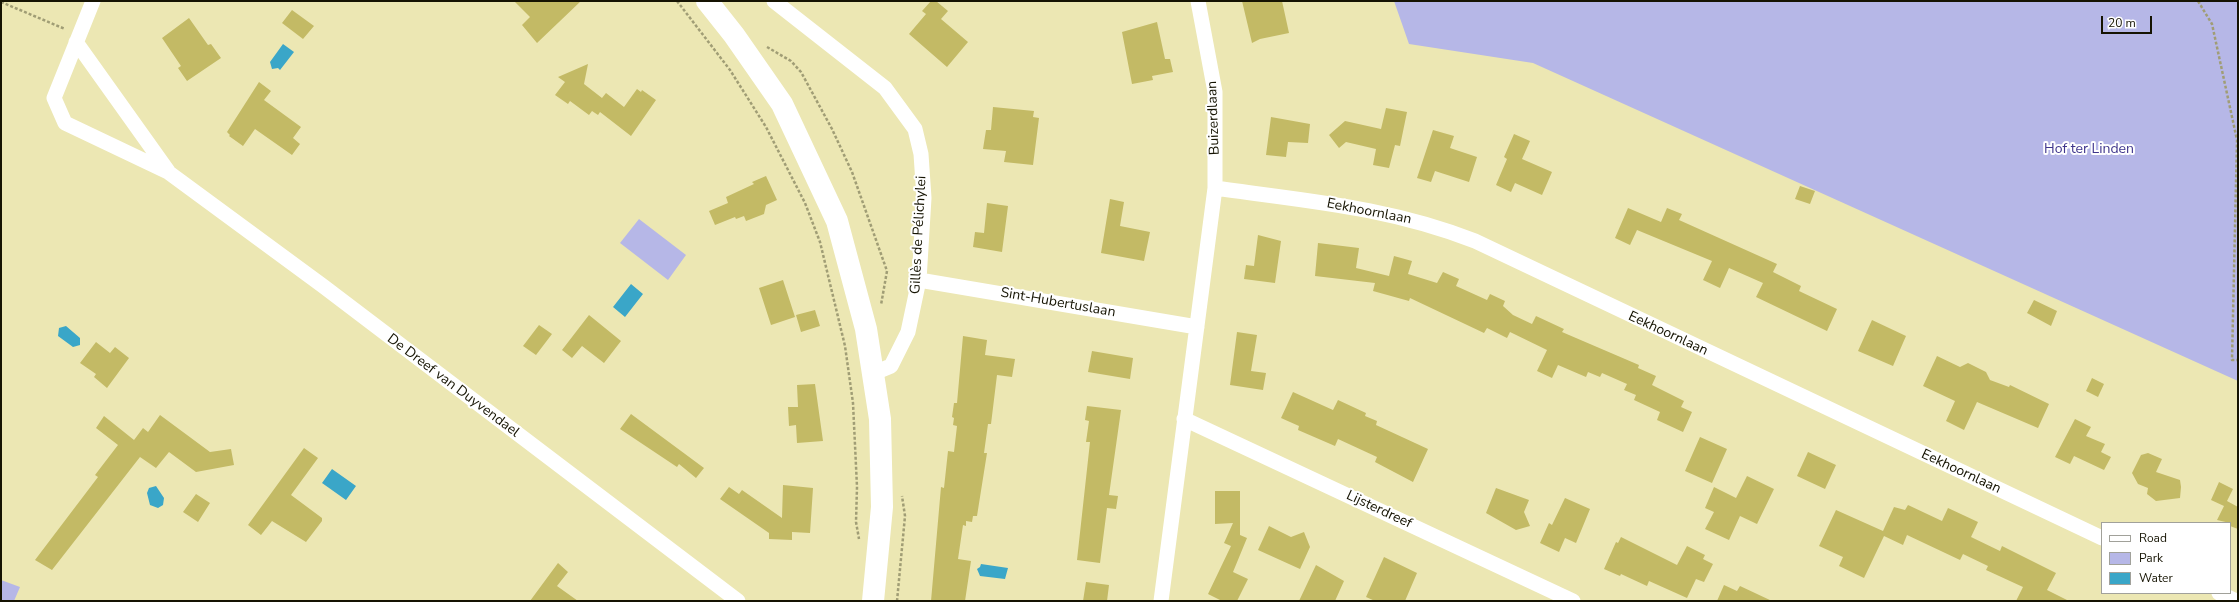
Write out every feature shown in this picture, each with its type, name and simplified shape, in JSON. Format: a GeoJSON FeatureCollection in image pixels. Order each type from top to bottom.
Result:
{"type":"FeatureCollection","features":[{"type":"Feature","properties":{"kind":"main road"},"geometry":{"type":"LineString","coordinates":[[707,1],[734,35],[782,104],[837,221],[866,329],[880,419],[882,507],[873,601]]}},
{"type":"Feature","properties":{"kind":"street","name":"De Dreef van Duyvendael"},"geometry":{"type":"LineString","coordinates":[[93,1],[54,98],[65,123],[168,172],[323,286],[737,601]]}},
{"type":"Feature","properties":{"kind":"street","name":"Gillès de Pélichylei"},"geometry":{"type":"LineString","coordinates":[[774,1],[885,88],[915,128],[921,154],[924,198],[919,280],[908,332],[891,366],[874,373]]}},
{"type":"Feature","properties":{"kind":"street","name":"Buizerdlaan"},"geometry":{"type":"LineString","coordinates":[[1198,1],[1216,92],[1215,188]]}},
{"type":"Feature","properties":{"kind":"street","name":"De Dreef van Duyvendael"},"geometry":{"type":"LineString","coordinates":[[76,42],[168,172]]}},
{"type":"Feature","properties":{"kind":"street"},"geometry":{"type":"LineString","coordinates":[[1161,601],[1215,188]]}},
{"type":"Feature","properties":{"kind":"street","name":"Eekhoornlaan"},"geometry":{"type":"LineString","coordinates":[[1215,188],[1354,207],[1407,218],[1444,229],[1475,242],[2101,538]]}},
{"type":"Feature","properties":{"kind":"street","name":"Sint-Hubertuslaan"},"geometry":{"type":"LineString","coordinates":[[919,280],[1197,327]]}},
{"type":"Feature","properties":{"kind":"street","name":"Lijsterdreef"},"geometry":{"type":"LineString","coordinates":[[1184,419],[1573,601]]}},
{"type":"Feature","properties":{"kind":"street"},"geometry":{"type":"LineString","coordinates":[[2221,594],[2236,601]]}},
{"type":"Feature","properties":{"kind":"path"},"geometry":{"type":"LineString","coordinates":[[677,1],[730,70],[766,127],[805,203],[820,242],[844,346],[853,403],[857,487],[856,522],[859,541]]}},
{"type":"Feature","properties":{"kind":"path"},"geometry":{"type":"LineString","coordinates":[[2198,1],[2212,24],[2237,140],[2232,360],[2238,360]]}},
{"type":"Feature","properties":{"kind":"path"},"geometry":{"type":"LineString","coordinates":[[1,2],[69,30],[76,42]]}},
{"type":"Feature","properties":{"kind":"green space","name":"Hof ter Linden"},"geometry":{"type":"Polygon","coordinates":[[[1394,1],[2238,1],[2238,381],[1533,63],[1409,44],[1394,1]]]}},
{"type":"Feature","properties":{"kind":"green space"},"geometry":{"type":"Polygon","coordinates":[[[639,219],[686,255],[668,280],[620,243],[639,219]]]}},
{"type":"Feature","properties":{"kind":"green space"},"geometry":{"type":"Polygon","coordinates":[[[1,580],[20,587],[14,601],[1,601],[1,580]]]}},
{"type":"Feature","properties":{"kind":"water"},"geometry":{"type":"Polygon","coordinates":[[[283,44],[294,52],[280,70],[278,68],[272,69],[270,62],[283,44]]]}},
{"type":"Feature","properties":{"kind":"water"},"geometry":{"type":"Polygon","coordinates":[[[631,284],[643,294],[625,317],[613,307],[631,284]]]}},
{"type":"Feature","properties":{"kind":"water"},"geometry":{"type":"Polygon","coordinates":[[[66,326],[80,338],[80,345],[73,347],[58,336],[59,328],[66,326]]]}},
{"type":"Feature","properties":{"kind":"water"},"geometry":{"type":"Polygon","coordinates":[[[332,469],[356,486],[346,500],[322,483],[332,469]]]}},
{"type":"Feature","properties":{"kind":"water"},"geometry":{"type":"Polygon","coordinates":[[[156,486],[164,498],[163,505],[158,508],[150,505],[147,493],[149,488],[156,486]]]}},
{"type":"Feature","properties":{"kind":"water"},"geometry":{"type":"Polygon","coordinates":[[[981,564],[1008,568],[1005,579],[980,576],[977,569],[981,564]]]}},
{"type":"Feature","properties":{"kind":"building"},"geometry":{"type":"Polygon","coordinates":[[[514,1],[581,1],[537,43],[522,25],[530,17],[514,1]]]}},
{"type":"Feature","properties":{"kind":"building"},"geometry":{"type":"Polygon","coordinates":[[[931,1],[936,1],[948,11],[941,19],[968,42],[947,67],[909,34],[926,14],[922,11],[931,1]]]}},
{"type":"Feature","properties":{"kind":"building"},"geometry":{"type":"Polygon","coordinates":[[[1242,1],[1282,1],[1289,33],[1260,39],[1252,43],[1242,1]]]}},
{"type":"Feature","properties":{"kind":"building"},"geometry":{"type":"Polygon","coordinates":[[[292,10],[314,26],[303,39],[282,23],[292,10]]]}},
{"type":"Feature","properties":{"kind":"building"},"geometry":{"type":"Polygon","coordinates":[[[189,18],[208,45],[211,44],[221,58],[187,81],[178,68],[181,66],[162,38],[189,18]]]}},
{"type":"Feature","properties":{"kind":"building"},"geometry":{"type":"Polygon","coordinates":[[[1157,22],[1165,59],[1170,59],[1173,72],[1152,76],[1153,80],[1132,84],[1122,32],[1157,22]]]}},
{"type":"Feature","properties":{"kind":"building"},"geometry":{"type":"Polygon","coordinates":[[[588,64],[584,84],[602,98],[606,93],[624,107],[637,89],[641,92],[642,90],[656,100],[631,136],[600,112],[598,115],[592,111],[589,115],[570,101],[568,104],[555,95],[565,82],[558,77],[588,64]]]}},
{"type":"Feature","properties":{"kind":"building"},"geometry":{"type":"Polygon","coordinates":[[[259,82],[271,91],[264,100],[301,127],[293,138],[300,144],[292,155],[255,129],[243,146],[229,136],[230,135],[227,132],[259,82]]]}},
{"type":"Feature","properties":{"kind":"building"},"geometry":{"type":"Polygon","coordinates":[[[993,107],[1034,111],[1033,117],[1039,118],[1033,165],[1004,162],[1006,151],[983,149],[986,130],[991,130],[993,107]]]}},
{"type":"Feature","properties":{"kind":"building"},"geometry":{"type":"Polygon","coordinates":[[[1386,108],[1407,112],[1400,146],[1395,145],[1389,168],[1373,165],[1376,149],[1346,142],[1339,148],[1329,135],[1345,121],[1381,129],[1386,108]]]}},
{"type":"Feature","properties":{"kind":"building"},"geometry":{"type":"Polygon","coordinates":[[[1271,117],[1310,124],[1308,143],[1288,142],[1286,157],[1266,155],[1271,117]]]}},
{"type":"Feature","properties":{"kind":"building"},"geometry":{"type":"Polygon","coordinates":[[[1433,130],[1454,136],[1450,148],[1477,157],[1469,182],[1435,171],[1431,182],[1417,178],[1433,130]]]}},
{"type":"Feature","properties":{"kind":"building"},"geometry":{"type":"Polygon","coordinates":[[[1514,134],[1530,141],[1522,159],[1552,172],[1542,195],[1515,183],[1511,192],[1496,185],[1507,159],[1504,157],[1514,134]]]}},
{"type":"Feature","properties":{"kind":"building"},"geometry":{"type":"Polygon","coordinates":[[[766,176],[777,200],[766,205],[764,214],[746,221],[744,216],[736,219],[735,217],[715,225],[709,211],[728,203],[726,197],[754,184],[752,182],[766,176]]]}},
{"type":"Feature","properties":{"kind":"building"},"geometry":{"type":"Polygon","coordinates":[[[1800,186],[1815,191],[1810,204],[1795,199],[1800,186]]]}},
{"type":"Feature","properties":{"kind":"building"},"geometry":{"type":"Polygon","coordinates":[[[1110,199],[1124,202],[1120,226],[1150,232],[1144,261],[1101,253],[1110,199]]]}},
{"type":"Feature","properties":{"kind":"building"},"geometry":{"type":"Polygon","coordinates":[[[987,203],[1008,206],[1002,252],[973,247],[975,232],[984,233],[987,203]]]}},
{"type":"Feature","properties":{"kind":"building"},"geometry":{"type":"Polygon","coordinates":[[[1628,208],[1661,222],[1667,208],[1682,214],[1679,220],[1777,264],[1773,272],[1801,286],[1799,291],[1837,309],[1827,331],[1756,297],[1763,283],[1729,268],[1720,288],[1703,280],[1712,261],[1637,230],[1630,245],[1615,238],[1628,208]]]}},
{"type":"Feature","properties":{"kind":"building"},"geometry":{"type":"Polygon","coordinates":[[[1258,235],[1281,241],[1275,283],[1244,279],[1246,265],[1254,266],[1258,235]]]}},
{"type":"Feature","properties":{"kind":"building"},"geometry":{"type":"Polygon","coordinates":[[[1318,243],[1359,248],[1356,268],[1389,276],[1394,256],[1412,261],[1408,274],[1437,283],[1443,272],[1459,279],[1456,286],[1487,300],[1490,294],[1505,301],[1503,306],[1513,315],[1532,324],[1536,316],[1564,329],[1562,332],[1639,365],[1638,368],[1656,376],[1652,385],[1684,401],[1681,407],[1692,412],[1683,432],[1657,420],[1660,412],[1634,400],[1636,395],[1624,390],[1627,384],[1602,373],[1600,377],[1588,372],[1586,377],[1558,365],[1552,378],[1537,371],[1547,350],[1510,332],[1507,338],[1487,328],[1484,333],[1410,298],[1409,301],[1373,291],[1375,283],[1315,276],[1318,243]]]}},
{"type":"Feature","properties":{"kind":"building"},"geometry":{"type":"Polygon","coordinates":[[[783,280],[795,317],[771,325],[759,288],[783,280]]]}},
{"type":"Feature","properties":{"kind":"building"},"geometry":{"type":"Polygon","coordinates":[[[2034,300],[2057,311],[2051,326],[2027,313],[2034,300]]]}},
{"type":"Feature","properties":{"kind":"building"},"geometry":{"type":"Polygon","coordinates":[[[815,310],[820,326],[801,332],[796,315],[815,310]]]}},
{"type":"Feature","properties":{"kind":"building"},"geometry":{"type":"Polygon","coordinates":[[[589,315],[621,341],[604,363],[582,346],[572,358],[562,350],[589,315]]]}},
{"type":"Feature","properties":{"kind":"building"},"geometry":{"type":"Polygon","coordinates":[[[1872,320],[1906,336],[1893,366],[1858,351],[1872,320]]]}},
{"type":"Feature","properties":{"kind":"building"},"geometry":{"type":"Polygon","coordinates":[[[539,325],[552,334],[536,355],[523,346],[539,325]]]}},
{"type":"Feature","properties":{"kind":"building"},"geometry":{"type":"Polygon","coordinates":[[[1237,332],[1257,335],[1251,371],[1266,373],[1263,390],[1230,385],[1237,332]]]}},
{"type":"Feature","properties":{"kind":"building"},"geometry":{"type":"Polygon","coordinates":[[[963,336],[987,340],[985,355],[1015,359],[1012,377],[997,375],[991,424],[988,424],[984,453],[987,453],[977,516],[973,516],[972,522],[966,521],[966,526],[963,525],[958,559],[971,561],[965,601],[931,601],[941,487],[944,488],[948,451],[954,452],[957,426],[953,425],[954,418],[952,417],[954,403],[957,403],[963,336]]]}},
{"type":"Feature","properties":{"kind":"building"},"geometry":{"type":"Polygon","coordinates":[[[96,342],[110,353],[115,347],[129,358],[107,388],[94,377],[96,374],[80,363],[96,342]]]}},
{"type":"Feature","properties":{"kind":"building"},"geometry":{"type":"Polygon","coordinates":[[[1092,351],[1133,358],[1130,379],[1088,372],[1092,351]]]}},
{"type":"Feature","properties":{"kind":"building"},"geometry":{"type":"Polygon","coordinates":[[[1937,356],[1960,367],[1968,363],[1986,372],[1990,380],[2009,387],[2010,385],[2049,404],[2038,428],[1977,402],[1964,430],[1946,421],[1955,401],[1923,386],[1937,356]]]}},
{"type":"Feature","properties":{"kind":"building"},"geometry":{"type":"Polygon","coordinates":[[[2092,378],[2104,384],[2098,397],[2086,391],[2092,378]]]}},
{"type":"Feature","properties":{"kind":"building"},"geometry":{"type":"Polygon","coordinates":[[[815,384],[823,441],[797,443],[796,425],[789,426],[788,407],[798,407],[797,385],[815,384]]]}},
{"type":"Feature","properties":{"kind":"building"},"geometry":{"type":"Polygon","coordinates":[[[1293,392],[1333,410],[1338,400],[1366,413],[1365,416],[1377,421],[1376,425],[1428,449],[1413,482],[1375,462],[1377,457],[1338,439],[1335,446],[1298,430],[1299,426],[1281,418],[1293,392]]]}},
{"type":"Feature","properties":{"kind":"building"},"geometry":{"type":"Polygon","coordinates":[[[1087,406],[1121,410],[1109,495],[1118,496],[1116,509],[1107,508],[1100,563],[1077,560],[1090,442],[1086,442],[1089,421],[1085,420],[1087,406]]]}},
{"type":"Feature","properties":{"kind":"building"},"geometry":{"type":"Polygon","coordinates":[[[631,414],[704,468],[696,478],[679,464],[677,467],[620,429],[631,414]]]}},
{"type":"Feature","properties":{"kind":"building"},"geometry":{"type":"Polygon","coordinates":[[[160,415],[210,452],[231,449],[234,465],[196,472],[169,452],[156,468],[140,457],[52,570],[35,560],[98,477],[95,475],[118,445],[96,428],[104,416],[134,440],[143,428],[148,432],[160,415]]]}},
{"type":"Feature","properties":{"kind":"building"},"geometry":{"type":"Polygon","coordinates":[[[2075,419],[2091,427],[2086,436],[2105,444],[2101,452],[2111,457],[2104,470],[2074,456],[2070,464],[2055,457],[2075,419]]]}},
{"type":"Feature","properties":{"kind":"building"},"geometry":{"type":"Polygon","coordinates":[[[1700,437],[1727,449],[1712,483],[1685,471],[1700,437]]]}},
{"type":"Feature","properties":{"kind":"building"},"geometry":{"type":"Polygon","coordinates":[[[304,448],[318,458],[291,495],[322,518],[322,521],[306,542],[272,521],[261,535],[248,525],[304,448]]]}},
{"type":"Feature","properties":{"kind":"building"},"geometry":{"type":"Polygon","coordinates":[[[1808,452],[1836,465],[1825,489],[1797,476],[1808,452]]]}},
{"type":"Feature","properties":{"kind":"building"},"geometry":{"type":"Polygon","coordinates":[[[2148,453],[2162,459],[2156,472],[2180,480],[2180,498],[2156,501],[2147,494],[2148,488],[2138,484],[2132,473],[2141,455],[2148,453]]]}},
{"type":"Feature","properties":{"kind":"building"},"geometry":{"type":"Polygon","coordinates":[[[1747,476],[1774,489],[1757,524],[1740,516],[1729,540],[1705,529],[1714,512],[1705,508],[1714,487],[1736,498],[1747,476]]]}},
{"type":"Feature","properties":{"kind":"building"},"geometry":{"type":"Polygon","coordinates":[[[2219,482],[2233,489],[2227,501],[2238,507],[2238,529],[2231,526],[2231,522],[2217,520],[2224,506],[2211,500],[2219,482]]]}},
{"type":"Feature","properties":{"kind":"building"},"geometry":{"type":"Polygon","coordinates":[[[783,485],[813,488],[810,533],[792,532],[792,540],[769,539],[769,533],[720,499],[729,487],[739,494],[742,490],[782,518],[783,485]]]}},
{"type":"Feature","properties":{"kind":"building"},"geometry":{"type":"Polygon","coordinates":[[[1496,488],[1529,500],[1524,512],[1530,526],[1516,530],[1486,513],[1496,488]]]}},
{"type":"Feature","properties":{"kind":"building"},"geometry":{"type":"Polygon","coordinates":[[[1215,491],[1240,491],[1240,535],[1247,538],[1233,572],[1248,579],[1237,601],[1222,601],[1208,594],[1231,546],[1224,543],[1233,523],[1215,524],[1215,491]]]}},
{"type":"Feature","properties":{"kind":"building"},"geometry":{"type":"Polygon","coordinates":[[[196,494],[210,503],[198,522],[183,512],[196,494]]]}},
{"type":"Feature","properties":{"kind":"building"},"geometry":{"type":"Polygon","coordinates":[[[1565,498],[1590,509],[1576,543],[1565,538],[1559,552],[1540,543],[1549,523],[1552,525],[1565,498]]]}},
{"type":"Feature","properties":{"kind":"building"},"geometry":{"type":"Polygon","coordinates":[[[1908,505],[1942,521],[1948,508],[1978,522],[1971,537],[2000,551],[2002,546],[2056,573],[2047,590],[2069,601],[2016,601],[2023,587],[1986,570],[1988,566],[1963,554],[1960,560],[1907,535],[1903,545],[1884,536],[1864,578],[1839,566],[1843,557],[1819,546],[1836,510],[1883,531],[1894,507],[1905,510],[1908,505]]]}},
{"type":"Feature","properties":{"kind":"building"},"geometry":{"type":"Polygon","coordinates":[[[1269,526],[1291,537],[1304,532],[1310,547],[1300,569],[1258,550],[1269,526]]]}},
{"type":"Feature","properties":{"kind":"building"},"geometry":{"type":"Polygon","coordinates":[[[1621,537],[1677,565],[1687,546],[1705,555],[1703,559],[1713,564],[1704,582],[1696,579],[1687,598],[1649,581],[1647,586],[1621,574],[1620,576],[1604,569],[1616,542],[1618,543],[1621,537]]]}},
{"type":"Feature","properties":{"kind":"building"},"geometry":{"type":"Polygon","coordinates":[[[1384,557],[1417,573],[1405,601],[1375,601],[1366,597],[1384,557]]]}},
{"type":"Feature","properties":{"kind":"building"},"geometry":{"type":"Polygon","coordinates":[[[558,563],[568,572],[557,586],[578,601],[530,601],[558,563]]]}},
{"type":"Feature","properties":{"kind":"building"},"geometry":{"type":"Polygon","coordinates":[[[1316,565],[1344,581],[1335,601],[1299,601],[1316,565]]]}},
{"type":"Feature","properties":{"kind":"building"},"geometry":{"type":"Polygon","coordinates":[[[1086,582],[1109,585],[1107,601],[1083,601],[1086,582]]]}},
{"type":"Feature","properties":{"kind":"building"},"geometry":{"type":"Polygon","coordinates":[[[1724,585],[1737,591],[1740,586],[1772,601],[1717,601],[1724,585]]]}}]}
